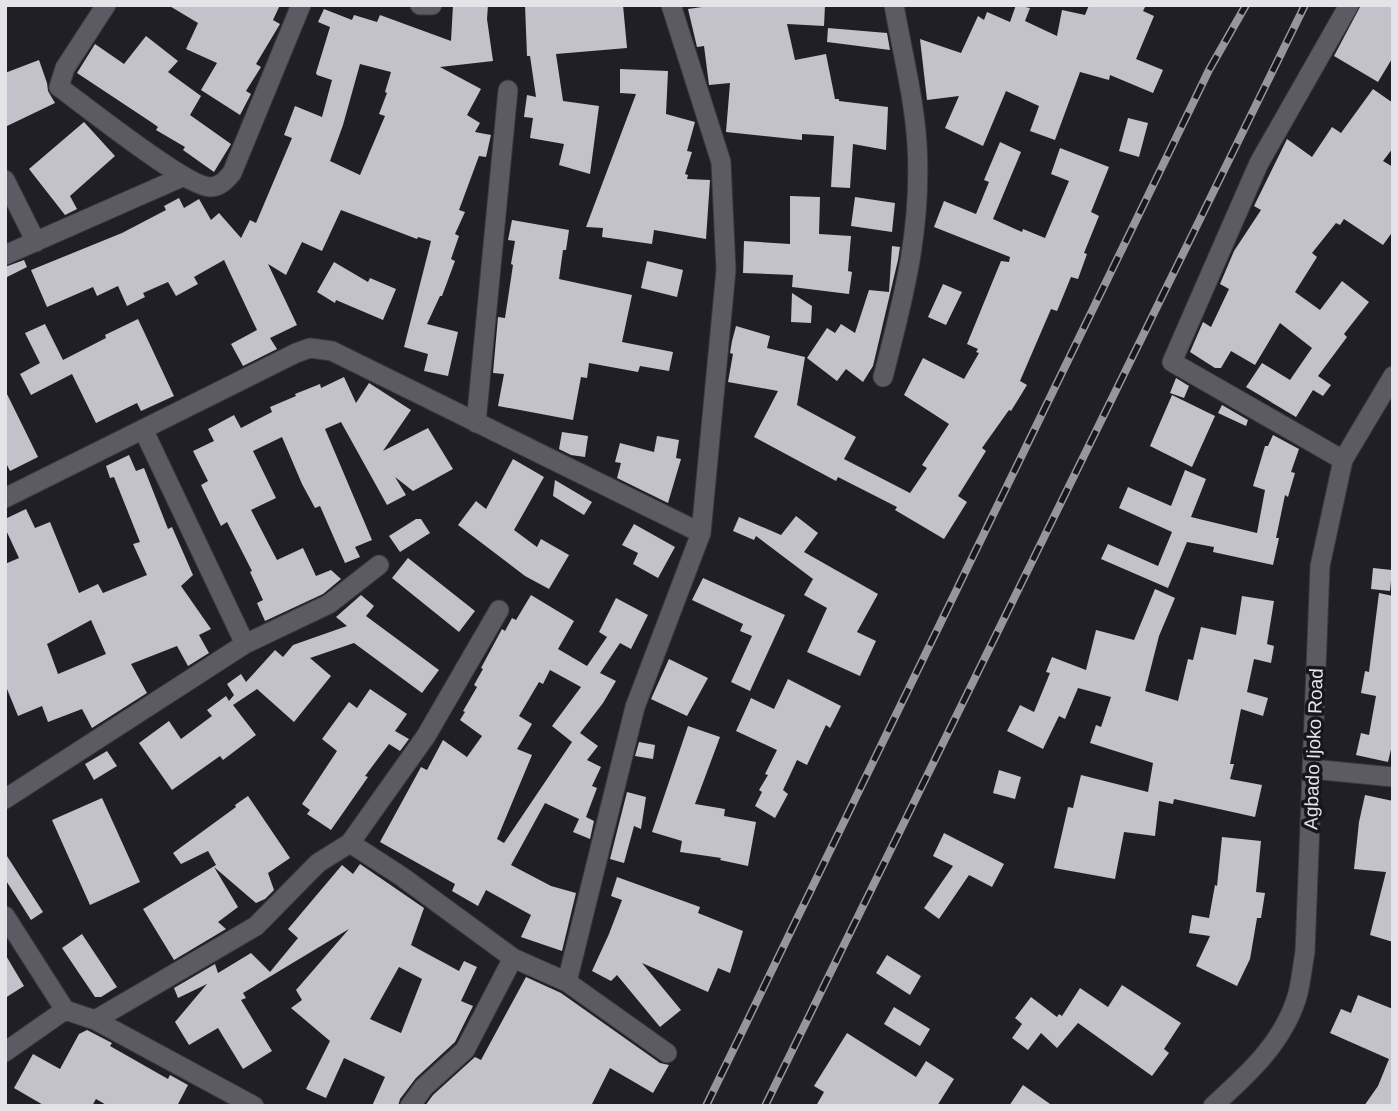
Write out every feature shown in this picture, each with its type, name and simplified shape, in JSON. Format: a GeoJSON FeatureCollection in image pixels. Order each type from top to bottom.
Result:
{"type":"FeatureCollection","features":[{"type":"Feature","properties":{"kind":"street"},"geometry":{"type":"LineString","coordinates":[[106,5],[65,68],[59,87],[182,177],[210,188],[222,184],[232,173],[301,5]]}},
{"type":"Feature","properties":{"kind":"street"},"geometry":{"type":"LineString","coordinates":[[421,5],[432,5]]}},
{"type":"Feature","properties":{"kind":"street"},"geometry":{"type":"LineString","coordinates":[[568,982],[635,707],[701,533],[726,270],[721,162],[671,5]]}},
{"type":"Feature","properties":{"kind":"street"},"geometry":{"type":"LineString","coordinates":[[883,377],[906,289],[916,226],[918,186],[914,119],[894,5]]}},
{"type":"Feature","properties":{"kind":"street"},"geometry":{"type":"LineString","coordinates":[[1343,460],[1172,362],[1259,163],[1349,5]]}},
{"type":"Feature","properties":{"kind":"street"},"geometry":{"type":"LineString","coordinates":[[476,423],[508,90]]}},
{"type":"Feature","properties":{"kind":"street"},"geometry":{"type":"LineString","coordinates":[[5,255],[182,177]]}},
{"type":"Feature","properties":{"kind":"street"},"geometry":{"type":"LineString","coordinates":[[5,180],[36,242]]}},
{"type":"Feature","properties":{"kind":"street"},"geometry":{"type":"LineString","coordinates":[[5,498],[310,348],[332,351],[701,533]]}},
{"type":"Feature","properties":{"kind":"street","name":"Agbado Ijoko Road"},"geometry":{"type":"LineString","coordinates":[[1213,1106],[1252,1071],[1276,1043],[1296,1000],[1306,952],[1320,566],[1343,460],[1393,376]]}},
{"type":"Feature","properties":{"kind":"street"},"geometry":{"type":"LineString","coordinates":[[143,429],[244,644]]}},
{"type":"Feature","properties":{"kind":"street"},"geometry":{"type":"LineString","coordinates":[[5,799],[244,644],[329,604],[379,565]]}},
{"type":"Feature","properties":{"kind":"street"},"geometry":{"type":"LineString","coordinates":[[94,1020],[256,926],[318,863],[349,843],[426,736],[499,610]]}},
{"type":"Feature","properties":{"kind":"street"},"geometry":{"type":"LineString","coordinates":[[1312,769],[1393,777]]}},
{"type":"Feature","properties":{"kind":"street"},"geometry":{"type":"LineString","coordinates":[[349,843],[401,876],[513,958],[568,982],[667,1053]]}},
{"type":"Feature","properties":{"kind":"street"},"geometry":{"type":"LineString","coordinates":[[5,916],[65,1010],[94,1020],[254,1106]]}},
{"type":"Feature","properties":{"kind":"street"},"geometry":{"type":"LineString","coordinates":[[410,1106],[424,1087],[465,1050],[513,958]]}},
{"type":"Feature","properties":{"kind":"street"},"geometry":{"type":"LineString","coordinates":[[5,1052],[65,1010]]}},
{"type":"Feature","properties":{"kind":"building"},"geometry":{"type":"Polygon","coordinates":[[[168,5],[280,5],[273,20],[280,24],[256,64],[261,67],[246,91],[251,94],[240,115],[201,90],[217,63],[186,49],[198,23],[168,5]]]}},
{"type":"Feature","properties":{"kind":"building"},"geometry":{"type":"Polygon","coordinates":[[[453,5],[488,5],[487,19],[493,61],[440,67],[481,89],[467,115],[480,123],[475,132],[491,135],[486,157],[479,156],[459,210],[465,212],[455,234],[459,236],[451,259],[455,261],[442,296],[427,324],[458,332],[448,376],[424,371],[428,354],[404,347],[431,241],[418,237],[417,239],[341,210],[322,251],[302,242],[286,275],[268,264],[297,325],[270,338],[277,349],[243,366],[231,344],[257,330],[224,260],[194,277],[198,284],[176,296],[168,282],[143,293],[145,297],[127,306],[118,286],[97,296],[93,287],[47,307],[31,270],[122,233],[166,210],[164,206],[179,198],[184,208],[199,199],[211,220],[219,213],[241,238],[250,220],[256,223],[292,138],[284,135],[295,106],[322,117],[332,80],[316,73],[330,27],[318,22],[324,9],[352,20],[354,15],[377,22],[380,15],[451,41],[453,5]],[[360,64],[330,161],[360,175],[385,116],[379,114],[391,72],[360,64]]]}},
{"type":"Feature","properties":{"kind":"building"},"geometry":{"type":"Polygon","coordinates":[[[525,5],[623,5],[627,48],[556,54],[563,101],[599,106],[590,174],[559,165],[564,144],[530,138],[533,118],[524,117],[527,95],[536,97],[530,56],[527,56],[525,5]]]}},
{"type":"Feature","properties":{"kind":"building"},"geometry":{"type":"Polygon","coordinates":[[[716,5],[825,5],[824,26],[787,24],[795,60],[826,54],[835,99],[888,107],[886,150],[853,144],[850,188],[831,187],[834,136],[802,134],[802,140],[726,132],[730,83],[709,85],[704,46],[697,47],[688,9],[716,5]]]}},
{"type":"Feature","properties":{"kind":"building"},"geometry":{"type":"Polygon","coordinates":[[[1016,5],[1030,8],[1025,21],[1057,36],[1062,10],[1085,15],[1089,5],[1146,5],[1143,11],[1154,16],[1136,59],[1163,70],[1153,93],[1110,75],[1109,80],[1080,72],[1055,140],[1030,131],[1039,106],[1006,91],[983,146],[945,128],[959,96],[927,100],[920,39],[961,53],[978,16],[984,20],[987,12],[1010,22],[1016,5]]]}},
{"type":"Feature","properties":{"kind":"building"},"geometry":{"type":"Polygon","coordinates":[[[1361,5],[1393,5],[1393,57],[1378,82],[1334,56],[1361,5]]]}},
{"type":"Feature","properties":{"kind":"building"},"geometry":{"type":"Polygon","coordinates":[[[828,28],[887,33],[890,50],[827,42],[828,28]]]}},
{"type":"Feature","properties":{"kind":"building"},"geometry":{"type":"Polygon","coordinates":[[[146,36],[178,61],[168,72],[201,96],[190,115],[231,144],[214,172],[183,150],[185,147],[156,130],[158,127],[77,73],[95,44],[124,64],[146,36]]]}},
{"type":"Feature","properties":{"kind":"building"},"geometry":{"type":"Polygon","coordinates":[[[39,60],[48,91],[55,103],[5,127],[5,73],[39,60]]]}},
{"type":"Feature","properties":{"kind":"building"},"geometry":{"type":"Polygon","coordinates":[[[620,69],[668,71],[666,114],[695,122],[687,151],[692,152],[685,174],[688,175],[687,179],[710,180],[706,239],[654,230],[652,244],[602,237],[603,228],[586,227],[636,94],[620,93],[620,69]]]}},
{"type":"Feature","properties":{"kind":"building"},"geometry":{"type":"Polygon","coordinates":[[[1373,89],[1393,103],[1393,148],[1383,161],[1393,167],[1393,231],[1383,245],[1344,219],[1340,225],[1336,223],[1312,253],[1317,257],[1295,292],[1320,310],[1342,281],[1369,302],[1344,334],[1347,337],[1318,376],[1331,385],[1323,396],[1313,390],[1296,417],[1246,387],[1262,363],[1290,380],[1312,348],[1280,323],[1255,365],[1231,351],[1221,368],[1215,368],[1190,352],[1203,322],[1211,327],[1229,289],[1220,284],[1234,251],[1261,210],[1254,206],[1287,139],[1312,157],[1332,127],[1341,133],[1373,89]]]}},
{"type":"Feature","properties":{"kind":"building"},"geometry":{"type":"Polygon","coordinates":[[[1128,118],[1148,123],[1139,157],[1119,151],[1128,118]]]}},
{"type":"Feature","properties":{"kind":"building"},"geometry":{"type":"Polygon","coordinates":[[[84,122],[115,156],[70,196],[77,209],[65,215],[29,169],[84,122]]]}},
{"type":"Feature","properties":{"kind":"building"},"geometry":{"type":"Polygon","coordinates":[[[1000,142],[1021,152],[993,219],[1022,232],[1023,229],[1045,238],[1069,181],[1051,174],[1060,148],[1109,167],[1091,212],[1099,216],[1084,253],[1087,254],[1078,279],[1071,277],[1057,311],[1051,309],[1020,381],[1027,385],[982,448],[986,451],[958,496],[967,502],[944,539],[895,510],[897,507],[838,477],[836,481],[754,437],[778,391],[728,382],[733,354],[730,353],[736,326],[770,336],[767,348],[805,357],[797,405],[856,437],[844,459],[910,493],[927,468],[922,465],[949,424],[904,395],[923,358],[964,379],[979,353],[976,352],[978,349],[967,344],[1001,261],[1009,262],[1010,257],[934,227],[944,201],[976,214],[989,182],[984,180],[1000,142]]]}},
{"type":"Feature","properties":{"kind":"building"},"geometry":{"type":"Polygon","coordinates":[[[790,196],[820,197],[819,234],[851,236],[848,271],[852,272],[849,294],[792,287],[793,275],[743,273],[744,241],[790,244],[790,196]]]}},
{"type":"Feature","properties":{"kind":"building"},"geometry":{"type":"Polygon","coordinates":[[[855,197],[895,203],[892,232],[851,226],[855,197]]]}},
{"type":"Feature","properties":{"kind":"building"},"geometry":{"type":"Polygon","coordinates":[[[512,220],[569,230],[559,279],[632,295],[622,342],[673,352],[669,371],[640,366],[638,372],[589,363],[587,378],[581,377],[573,420],[498,406],[504,374],[493,373],[498,317],[505,318],[513,265],[515,241],[508,240],[512,220]]]}},
{"type":"Feature","properties":{"kind":"building"},"geometry":{"type":"Polygon","coordinates":[[[892,246],[900,247],[898,260],[873,366],[863,382],[846,369],[837,381],[807,358],[827,328],[835,333],[841,324],[855,333],[869,290],[889,292],[892,246]]]}},
{"type":"Feature","properties":{"kind":"building"},"geometry":{"type":"Polygon","coordinates":[[[24,260],[27,267],[5,278],[5,267],[24,260]]]}},
{"type":"Feature","properties":{"kind":"building"},"geometry":{"type":"Polygon","coordinates":[[[647,261],[683,270],[677,297],[641,288],[647,261]]]}},
{"type":"Feature","properties":{"kind":"building"},"geometry":{"type":"Polygon","coordinates":[[[334,262],[368,282],[370,278],[396,289],[383,320],[336,300],[335,303],[317,292],[334,262]]]}},
{"type":"Feature","properties":{"kind":"building"},"geometry":{"type":"Polygon","coordinates":[[[943,284],[962,292],[946,325],[928,317],[943,284]]]}},
{"type":"Feature","properties":{"kind":"building"},"geometry":{"type":"Polygon","coordinates":[[[792,293],[812,306],[811,323],[791,322],[792,293]]]}},
{"type":"Feature","properties":{"kind":"building"},"geometry":{"type":"Polygon","coordinates":[[[138,319],[174,396],[141,411],[137,403],[96,423],[72,374],[31,395],[20,374],[40,363],[25,333],[45,324],[63,360],[138,319]]]}},
{"type":"Feature","properties":{"kind":"building"},"geometry":{"type":"Polygon","coordinates":[[[344,377],[356,403],[369,383],[411,410],[383,451],[428,428],[453,469],[413,491],[395,477],[406,495],[387,505],[341,422],[325,429],[372,540],[355,547],[360,557],[345,563],[320,506],[315,508],[302,484],[282,437],[253,451],[276,498],[251,510],[277,560],[303,548],[316,576],[331,570],[341,579],[323,594],[265,621],[257,603],[263,600],[250,572],[252,571],[227,522],[221,526],[201,485],[208,481],[193,451],[214,441],[208,429],[234,415],[241,428],[272,412],[270,407],[296,396],[295,394],[320,384],[321,388],[344,377]]]}},
{"type":"Feature","properties":{"kind":"building"},"geometry":{"type":"Polygon","coordinates":[[[1176,378],[1189,386],[1184,398],[1170,393],[1176,378]]]}},
{"type":"Feature","properties":{"kind":"building"},"geometry":{"type":"Polygon","coordinates":[[[5,390],[38,457],[10,471],[5,461],[5,390]]]}},
{"type":"Feature","properties":{"kind":"building"},"geometry":{"type":"Polygon","coordinates":[[[1172,395],[1215,416],[1192,467],[1150,446],[1172,395]]]}},
{"type":"Feature","properties":{"kind":"building"},"geometry":{"type":"Polygon","coordinates":[[[1222,405],[1248,420],[1246,426],[1218,413],[1222,405]]]}},
{"type":"Feature","properties":{"kind":"building"},"geometry":{"type":"Polygon","coordinates":[[[562,432],[588,436],[585,457],[571,455],[559,449],[562,432]]]}},
{"type":"Feature","properties":{"kind":"building"},"geometry":{"type":"Polygon","coordinates":[[[1273,435],[1299,449],[1291,472],[1295,473],[1288,497],[1285,495],[1273,565],[1213,552],[1214,547],[1187,542],[1168,588],[1101,559],[1108,544],[1158,566],[1172,532],[1119,508],[1128,487],[1171,506],[1185,470],[1206,479],[1191,517],[1257,533],[1265,490],[1253,486],[1265,446],[1268,446],[1273,435]]]}},
{"type":"Feature","properties":{"kind":"building"},"geometry":{"type":"Polygon","coordinates":[[[657,436],[679,440],[676,458],[681,459],[668,503],[617,478],[621,463],[615,462],[620,443],[654,452],[657,436]]]}},
{"type":"Feature","properties":{"kind":"building"},"geometry":{"type":"Polygon","coordinates":[[[129,455],[136,471],[144,468],[168,529],[172,527],[193,575],[181,586],[211,629],[199,635],[209,653],[188,666],[177,646],[131,664],[147,693],[92,728],[82,709],[48,722],[42,706],[18,716],[5,684],[5,564],[19,558],[5,528],[5,519],[26,509],[35,528],[50,522],[79,593],[98,584],[103,593],[147,575],[133,544],[140,542],[114,477],[110,478],[106,466],[129,455]],[[91,620],[47,644],[58,674],[106,654],[91,620]]]}},
{"type":"Feature","properties":{"kind":"building"},"geometry":{"type":"Polygon","coordinates":[[[513,459],[544,477],[514,530],[537,547],[541,539],[569,555],[549,589],[525,576],[458,525],[476,501],[486,509],[513,459]]]}},
{"type":"Feature","properties":{"kind":"building"},"geometry":{"type":"Polygon","coordinates":[[[555,480],[592,502],[584,515],[553,496],[555,480]]]}},
{"type":"Feature","properties":{"kind":"building"},"geometry":{"type":"Polygon","coordinates":[[[796,516],[818,533],[804,552],[878,594],[857,632],[876,641],[860,676],[807,652],[827,608],[804,595],[813,579],[756,536],[754,540],[733,531],[739,517],[781,535],[796,516]]]}},
{"type":"Feature","properties":{"kind":"building"},"geometry":{"type":"Polygon","coordinates":[[[416,519],[421,519],[430,533],[400,552],[389,536],[416,519]]]}},
{"type":"Feature","properties":{"kind":"building"},"geometry":{"type":"Polygon","coordinates":[[[634,524],[675,547],[658,578],[633,564],[638,553],[622,545],[634,524]]]}},
{"type":"Feature","properties":{"kind":"building"},"geometry":{"type":"Polygon","coordinates":[[[408,558],[475,611],[459,632],[392,578],[408,558]]]}},
{"type":"Feature","properties":{"kind":"building"},"geometry":{"type":"Polygon","coordinates":[[[1373,568],[1392,570],[1390,591],[1371,589],[1373,568]]]}},
{"type":"Feature","properties":{"kind":"building"},"geometry":{"type":"Polygon","coordinates":[[[703,578],[785,615],[750,691],[731,682],[752,636],[740,631],[743,624],[692,600],[703,578]]]}},
{"type":"Feature","properties":{"kind":"building"},"geometry":{"type":"Polygon","coordinates":[[[1155,589],[1175,598],[1159,636],[1145,691],[1178,701],[1188,659],[1193,660],[1201,627],[1236,635],[1242,596],[1274,601],[1267,644],[1274,646],[1271,663],[1254,659],[1247,692],[1268,698],[1263,716],[1241,709],[1230,764],[1234,764],[1230,779],[1262,785],[1255,817],[1174,799],[1173,804],[1159,801],[1155,836],[1124,832],[1115,879],[1054,868],[1068,807],[1073,808],[1081,775],[1148,792],[1153,763],[1090,743],[1096,725],[1101,727],[1111,697],[1078,688],[1065,719],[1059,716],[1043,749],[1007,731],[1020,705],[1034,712],[1050,673],[1046,672],[1052,657],[1086,670],[1096,630],[1134,640],[1155,589]]]}},
{"type":"Feature","properties":{"kind":"building"},"geometry":{"type":"Polygon","coordinates":[[[1379,593],[1393,596],[1393,741],[1388,762],[1356,755],[1361,733],[1369,735],[1376,696],[1361,693],[1365,671],[1369,672],[1379,593]]]}},
{"type":"Feature","properties":{"kind":"building"},"geometry":{"type":"Polygon","coordinates":[[[361,595],[374,606],[366,616],[439,670],[422,693],[354,643],[310,658],[331,676],[294,722],[257,689],[233,705],[256,735],[223,760],[220,756],[172,790],[139,743],[169,721],[181,739],[212,716],[207,710],[226,696],[229,701],[234,695],[227,684],[241,674],[246,682],[275,650],[283,657],[293,645],[347,626],[336,617],[361,595]]]}},
{"type":"Feature","properties":{"kind":"building"},"geometry":{"type":"Polygon","coordinates":[[[531,595],[574,621],[558,649],[587,666],[607,637],[599,632],[616,598],[648,615],[631,649],[620,643],[600,673],[616,681],[580,733],[598,746],[587,760],[601,767],[592,786],[597,788],[586,817],[594,821],[590,839],[573,832],[579,819],[545,803],[511,865],[551,886],[576,893],[562,951],[521,937],[531,915],[486,890],[478,906],[452,891],[455,884],[380,842],[421,767],[427,770],[443,740],[467,757],[482,736],[460,720],[477,687],[474,685],[483,669],[481,668],[502,629],[505,631],[512,618],[516,620],[531,595]],[[550,670],[543,684],[539,682],[519,716],[532,724],[517,749],[532,755],[497,839],[504,843],[572,742],[552,726],[581,687],[550,670]]]}},
{"type":"Feature","properties":{"kind":"building"},"geometry":{"type":"Polygon","coordinates":[[[669,659],[708,678],[687,716],[651,699],[669,659]]]}},
{"type":"Feature","properties":{"kind":"building"},"geometry":{"type":"Polygon","coordinates":[[[788,679],[841,706],[830,728],[826,725],[807,765],[797,760],[783,790],[788,794],[775,818],[755,806],[762,792],[759,790],[768,775],[765,774],[777,750],[736,731],[751,698],[774,709],[788,679]]]}},
{"type":"Feature","properties":{"kind":"building"},"geometry":{"type":"Polygon","coordinates":[[[370,689],[407,714],[395,731],[409,739],[400,751],[389,744],[331,830],[307,814],[310,810],[302,804],[337,751],[322,739],[349,702],[357,708],[370,689]]]}},
{"type":"Feature","properties":{"kind":"building"},"geometry":{"type":"Polygon","coordinates":[[[688,726],[720,737],[695,804],[725,809],[724,816],[756,822],[748,866],[720,860],[721,858],[680,852],[682,841],[652,832],[688,726]]]}},
{"type":"Feature","properties":{"kind":"building"},"geometry":{"type":"Polygon","coordinates":[[[639,742],[655,745],[653,759],[635,756],[639,742]]]}},
{"type":"Feature","properties":{"kind":"building"},"geometry":{"type":"Polygon","coordinates":[[[107,751],[117,766],[94,780],[85,764],[107,751]]]}},
{"type":"Feature","properties":{"kind":"building"},"geometry":{"type":"Polygon","coordinates":[[[999,770],[1021,777],[1015,799],[993,793],[999,770]]]}},
{"type":"Feature","properties":{"kind":"building"},"geometry":{"type":"Polygon","coordinates":[[[627,792],[646,797],[641,829],[634,826],[624,863],[610,859],[627,792]]]}},
{"type":"Feature","properties":{"kind":"building"},"geometry":{"type":"Polygon","coordinates":[[[1365,795],[1393,801],[1393,942],[1370,935],[1386,872],[1354,869],[1365,795]]]}},
{"type":"Feature","properties":{"kind":"building"},"geometry":{"type":"Polygon","coordinates":[[[248,796],[290,858],[268,873],[274,890],[256,903],[214,867],[238,907],[218,922],[226,929],[174,960],[143,909],[216,865],[208,851],[181,864],[173,853],[248,796]]]}},
{"type":"Feature","properties":{"kind":"building"},"geometry":{"type":"Polygon","coordinates":[[[102,798],[140,882],[90,905],[52,820],[102,798]]]}},
{"type":"Feature","properties":{"kind":"building"},"geometry":{"type":"Polygon","coordinates":[[[944,833],[1004,864],[992,887],[969,875],[939,919],[924,908],[953,866],[933,856],[944,833]]]}},
{"type":"Feature","properties":{"kind":"building"},"geometry":{"type":"Polygon","coordinates":[[[1222,837],[1261,841],[1256,892],[1265,893],[1261,918],[1257,918],[1250,959],[1237,986],[1196,966],[1210,936],[1189,933],[1192,915],[1209,918],[1215,885],[1217,886],[1222,837]]]}},
{"type":"Feature","properties":{"kind":"building"},"geometry":{"type":"Polygon","coordinates":[[[5,853],[43,912],[31,920],[5,879],[5,853]]]}},
{"type":"Feature","properties":{"kind":"building"},"geometry":{"type":"Polygon","coordinates":[[[360,864],[424,908],[411,945],[459,971],[464,961],[477,967],[461,1001],[473,1006],[455,1042],[416,1078],[400,1099],[398,1106],[372,1106],[385,1077],[344,1058],[326,1098],[306,1089],[330,1041],[291,1008],[302,1000],[296,990],[349,929],[243,993],[246,998],[241,1000],[272,1051],[243,1069],[218,1028],[189,1045],[175,1022],[207,984],[178,998],[174,988],[215,964],[218,973],[251,953],[270,972],[298,938],[288,929],[342,865],[353,874],[360,864]],[[399,967],[370,1019],[401,1033],[422,979],[399,967]]]}},
{"type":"Feature","properties":{"kind":"building"},"geometry":{"type":"Polygon","coordinates":[[[617,877],[700,907],[698,913],[743,931],[730,973],[718,968],[708,992],[642,963],[681,1010],[660,1027],[617,975],[611,981],[592,971],[622,900],[611,896],[617,877]]]}},
{"type":"Feature","properties":{"kind":"building"},"geometry":{"type":"Polygon","coordinates":[[[82,934],[117,987],[101,997],[95,997],[62,948],[82,934]]]}},
{"type":"Feature","properties":{"kind":"building"},"geometry":{"type":"Polygon","coordinates":[[[5,954],[24,986],[5,998],[5,954]]]}},
{"type":"Feature","properties":{"kind":"building"},"geometry":{"type":"Polygon","coordinates":[[[887,955],[921,976],[910,995],[876,973],[887,955]]]}},
{"type":"Feature","properties":{"kind":"building"},"geometry":{"type":"Polygon","coordinates":[[[526,977],[561,993],[660,1063],[669,1065],[653,1093],[610,1068],[591,1106],[425,1106],[433,1095],[475,1057],[481,1060],[526,977]]]}},
{"type":"Feature","properties":{"kind":"building"},"geometry":{"type":"Polygon","coordinates":[[[1122,985],[1181,1023],[1164,1049],[1169,1053],[1152,1076],[1078,1023],[1057,1048],[1041,1033],[1028,1050],[1012,1038],[1022,1024],[1015,1018],[1031,997],[1057,1017],[1059,1014],[1062,1016],[1080,988],[1108,1007],[1122,985]]]}},
{"type":"Feature","properties":{"kind":"building"},"geometry":{"type":"Polygon","coordinates":[[[1358,995],[1393,1009],[1393,1106],[1364,1106],[1378,1086],[1389,1059],[1330,1033],[1341,1009],[1351,1013],[1358,995]]]}},
{"type":"Feature","properties":{"kind":"building"},"geometry":{"type":"Polygon","coordinates":[[[894,1007],[930,1029],[920,1046],[884,1024],[894,1007]]]}},
{"type":"Feature","properties":{"kind":"building"},"geometry":{"type":"Polygon","coordinates":[[[87,1030],[168,1079],[170,1075],[188,1085],[177,1106],[108,1106],[96,1099],[92,1106],[45,1106],[14,1088],[33,1054],[60,1069],[79,1034],[87,1030]]]}},
{"type":"Feature","properties":{"kind":"building"},"geometry":{"type":"Polygon","coordinates":[[[847,1033],[916,1077],[926,1061],[954,1079],[937,1106],[816,1106],[824,1092],[814,1086],[847,1033]]]}},
{"type":"Feature","properties":{"kind":"building"},"geometry":{"type":"Polygon","coordinates":[[[1023,1085],[1053,1106],[1009,1106],[1023,1085]]]}},
{"type":"Feature","properties":{"kind":"railway"},"geometry":{"type":"LineString","coordinates":[[706,1106],[1209,70],[1246,5]]}},
{"type":"Feature","properties":{"kind":"railway"},"geometry":{"type":"LineString","coordinates":[[765,1106],[1305,5]]}}]}
